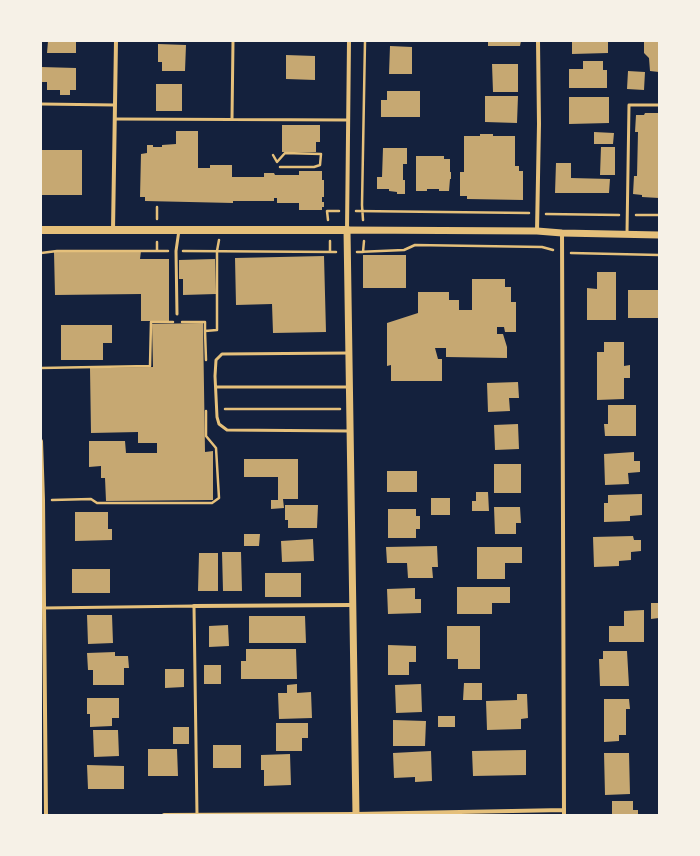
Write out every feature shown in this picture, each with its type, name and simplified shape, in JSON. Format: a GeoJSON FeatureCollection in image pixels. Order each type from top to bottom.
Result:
{"type":"FeatureCollection","features":[{"type":"Feature","properties":{"kind":"main road"},"geometry":{"type":"LineString","coordinates":[[41,230],[347,230]]}},
{"type":"Feature","properties":{"kind":"street"},"geometry":{"type":"LineString","coordinates":[[113,230],[116,41]]}},
{"type":"Feature","properties":{"kind":"street"},"geometry":{"type":"LineString","coordinates":[[349,41],[347,230],[356,815]]}},
{"type":"Feature","properties":{"kind":"street"},"geometry":{"type":"LineString","coordinates":[[537,231],[539,124],[538,41]]}},
{"type":"Feature","properties":{"kind":"street"},"geometry":{"type":"LineString","coordinates":[[347,230],[537,231],[659,235]]}},
{"type":"Feature","properties":{"kind":"street"},"geometry":{"type":"LineString","coordinates":[[562,233],[564,815]]}},
{"type":"Feature","properties":{"kind":"street"},"geometry":{"type":"LineString","coordinates":[[41,442],[43,500],[46,815]]}},
{"type":"Feature","properties":{"kind":"street"},"geometry":{"type":"LineString","coordinates":[[194,606],[352,605]]}},
{"type":"Feature","properties":{"kind":"street"},"geometry":{"type":"LineString","coordinates":[[164,815],[356,815],[564,810]]}},
{"type":"Feature","properties":{"kind":"lane"},"geometry":{"type":"LineString","coordinates":[[232,119],[233,41]]}},
{"type":"Feature","properties":{"kind":"lane"},"geometry":{"type":"LineString","coordinates":[[41,104],[114,104]]}},
{"type":"Feature","properties":{"kind":"lane"},"geometry":{"type":"LineString","coordinates":[[627,235],[629,105],[659,105]]}},
{"type":"Feature","properties":{"kind":"lane"},"geometry":{"type":"LineString","coordinates":[[115,119],[348,120]]}},
{"type":"Feature","properties":{"kind":"lane"},"geometry":{"type":"LineString","coordinates":[[177,314],[176,251],[179,230]]}},
{"type":"Feature","properties":{"kind":"lane"},"geometry":{"type":"LineString","coordinates":[[349,353],[222,354],[216,360],[216,409],[219,424],[227,430],[350,431]]}},
{"type":"Feature","properties":{"kind":"lane"},"geometry":{"type":"LineString","coordinates":[[216,387],[350,387]]}},
{"type":"Feature","properties":{"kind":"lane"},"geometry":{"type":"LineString","coordinates":[[44,608],[194,606],[197,814]]}},
{"type":"Feature","properties":{"kind":"path"},"geometry":{"type":"LineString","coordinates":[[363,252],[365,231],[362,211],[365,41]]}},
{"type":"Feature","properties":{"kind":"path"},"geometry":{"type":"LineString","coordinates":[[273,155],[277,162],[285,153],[320,154],[320,165],[314,167],[280,167]]}},
{"type":"Feature","properties":{"kind":"path"},"geometry":{"type":"LineString","coordinates":[[362,211],[659,215]]}},
{"type":"Feature","properties":{"kind":"path"},"geometry":{"type":"LineString","coordinates":[[205,331],[217,330],[217,251],[220,230]]}},
{"type":"Feature","properties":{"kind":"path"},"geometry":{"type":"LineString","coordinates":[[41,368],[150,366],[151,322],[174,322]]}},
{"type":"Feature","properties":{"kind":"path"},"geometry":{"type":"LineString","coordinates":[[182,322],[205,322],[206,361]]}},
{"type":"Feature","properties":{"kind":"path"},"geometry":{"type":"LineString","coordinates":[[43,500],[91,499],[97,503],[212,503],[219,498],[216,448],[206,436],[206,406]]}},
{"type":"Feature","properties":{"kind":"path"},"geometry":{"type":"LineString","coordinates":[[216,409],[350,409]]}},
{"type":"Feature","properties":{"kind":"building"},"geometry":{"type":"Polygon","coordinates":[[[48,41],[76,41],[76,53],[47,53],[48,41]]]}},
{"type":"Feature","properties":{"kind":"building"},"geometry":{"type":"Polygon","coordinates":[[[488,41],[521,41],[520,46],[488,46],[488,41]]]}},
{"type":"Feature","properties":{"kind":"building"},"geometry":{"type":"Polygon","coordinates":[[[572,41],[608,41],[608,53],[572,54],[572,41]]]}},
{"type":"Feature","properties":{"kind":"building"},"geometry":{"type":"Polygon","coordinates":[[[644,41],[659,41],[659,72],[650,71],[649,58],[644,53],[644,41]]]}},
{"type":"Feature","properties":{"kind":"building"},"geometry":{"type":"Polygon","coordinates":[[[158,44],[186,45],[185,71],[162,71],[162,62],[158,62],[158,44]]]}},
{"type":"Feature","properties":{"kind":"building"},"geometry":{"type":"Polygon","coordinates":[[[390,46],[412,47],[412,74],[389,74],[390,46]]]}},
{"type":"Feature","properties":{"kind":"building"},"geometry":{"type":"Polygon","coordinates":[[[286,55],[315,56],[315,80],[286,79],[286,55]]]}},
{"type":"Feature","properties":{"kind":"building"},"geometry":{"type":"Polygon","coordinates":[[[583,61],[603,61],[603,70],[607,70],[607,88],[569,88],[569,69],[583,69],[583,61]]]}},
{"type":"Feature","properties":{"kind":"building"},"geometry":{"type":"Polygon","coordinates":[[[492,64],[518,64],[518,92],[493,92],[492,64]]]}},
{"type":"Feature","properties":{"kind":"building"},"geometry":{"type":"Polygon","coordinates":[[[41,67],[76,68],[76,90],[70,90],[70,95],[60,95],[60,90],[47,90],[47,82],[41,82],[41,67]]]}},
{"type":"Feature","properties":{"kind":"building"},"geometry":{"type":"Polygon","coordinates":[[[628,71],[645,72],[644,90],[627,89],[628,71]]]}},
{"type":"Feature","properties":{"kind":"building"},"geometry":{"type":"Polygon","coordinates":[[[156,84],[182,84],[182,111],[156,111],[156,84]]]}},
{"type":"Feature","properties":{"kind":"building"},"geometry":{"type":"Polygon","coordinates":[[[387,91],[420,91],[420,117],[381,117],[381,100],[387,100],[387,91]]]}},
{"type":"Feature","properties":{"kind":"building"},"geometry":{"type":"Polygon","coordinates":[[[485,96],[518,96],[517,123],[485,122],[485,96]]]}},
{"type":"Feature","properties":{"kind":"building"},"geometry":{"type":"Polygon","coordinates":[[[569,97],[609,97],[609,123],[569,124],[569,97]]]}},
{"type":"Feature","properties":{"kind":"building"},"geometry":{"type":"Polygon","coordinates":[[[645,113],[659,113],[659,198],[642,197],[642,195],[633,194],[634,176],[637,176],[638,132],[635,132],[636,115],[644,115],[645,113]]]}},
{"type":"Feature","properties":{"kind":"building"},"geometry":{"type":"Polygon","coordinates":[[[282,125],[320,125],[320,142],[316,142],[316,152],[282,152],[282,125]]]}},
{"type":"Feature","properties":{"kind":"building"},"geometry":{"type":"Polygon","coordinates":[[[176,131],[198,131],[198,168],[210,168],[210,165],[232,165],[232,177],[264,177],[264,173],[274,173],[275,175],[299,175],[299,171],[322,171],[322,180],[324,180],[324,197],[322,197],[322,202],[324,202],[324,207],[322,207],[322,210],[299,210],[299,203],[277,203],[277,198],[274,198],[274,201],[233,201],[233,203],[145,201],[145,197],[140,197],[141,154],[147,153],[147,145],[162,147],[162,145],[176,144],[176,131]]]}},
{"type":"Feature","properties":{"kind":"building"},"geometry":{"type":"Polygon","coordinates":[[[594,132],[614,133],[613,144],[594,144],[594,132]]]}},
{"type":"Feature","properties":{"kind":"building"},"geometry":{"type":"Polygon","coordinates":[[[480,134],[493,134],[493,136],[515,136],[515,166],[519,166],[519,171],[523,171],[523,200],[467,199],[467,196],[460,196],[460,172],[464,172],[464,136],[480,136],[480,134]]]}},
{"type":"Feature","properties":{"kind":"building"},"geometry":{"type":"Polygon","coordinates":[[[601,147],[615,147],[615,175],[600,175],[601,147]]]}},
{"type":"Feature","properties":{"kind":"building"},"geometry":{"type":"Polygon","coordinates":[[[383,148],[407,148],[407,164],[403,164],[405,194],[397,194],[397,192],[389,191],[389,189],[377,189],[377,177],[382,177],[383,148]]]}},
{"type":"Feature","properties":{"kind":"building"},"geometry":{"type":"Polygon","coordinates":[[[41,150],[82,150],[82,195],[41,195],[41,150]]]}},
{"type":"Feature","properties":{"kind":"building"},"geometry":{"type":"Polygon","coordinates":[[[416,156],[444,156],[444,159],[450,159],[451,179],[449,191],[427,189],[427,191],[416,191],[416,156]]]}},
{"type":"Feature","properties":{"kind":"building"},"geometry":{"type":"Polygon","coordinates":[[[556,163],[571,163],[571,178],[610,179],[609,193],[555,193],[556,163]]]}},
{"type":"Feature","properties":{"kind":"building"},"geometry":{"type":"Polygon","coordinates":[[[141,251],[140,259],[169,259],[169,321],[141,321],[141,294],[55,295],[54,252],[141,251]]]}},
{"type":"Feature","properties":{"kind":"building"},"geometry":{"type":"Polygon","coordinates":[[[363,255],[406,255],[406,288],[363,288],[363,255]]]}},
{"type":"Feature","properties":{"kind":"building"},"geometry":{"type":"Polygon","coordinates":[[[324,256],[326,332],[273,333],[272,304],[236,305],[235,258],[324,256]]]}},
{"type":"Feature","properties":{"kind":"building"},"geometry":{"type":"Polygon","coordinates":[[[215,259],[216,294],[183,295],[183,279],[179,279],[179,260],[215,259]]]}},
{"type":"Feature","properties":{"kind":"building"},"geometry":{"type":"Polygon","coordinates":[[[597,272],[616,272],[616,320],[587,320],[587,288],[597,289],[597,272]]]}},
{"type":"Feature","properties":{"kind":"building"},"geometry":{"type":"Polygon","coordinates":[[[472,279],[505,279],[505,287],[511,287],[511,302],[516,302],[516,332],[505,332],[504,327],[497,327],[497,334],[503,334],[507,347],[507,358],[446,357],[446,348],[435,348],[438,359],[442,359],[442,381],[391,381],[391,365],[387,366],[387,323],[418,313],[418,292],[449,292],[449,300],[459,300],[459,310],[472,310],[472,279]]]}},
{"type":"Feature","properties":{"kind":"building"},"geometry":{"type":"Polygon","coordinates":[[[628,290],[659,290],[659,318],[628,318],[628,290]]]}},
{"type":"Feature","properties":{"kind":"building"},"geometry":{"type":"Polygon","coordinates":[[[203,323],[205,452],[213,451],[213,500],[106,501],[105,478],[101,478],[101,466],[89,467],[89,441],[125,441],[126,453],[157,453],[157,443],[138,443],[138,432],[91,433],[90,368],[153,367],[152,324],[203,323]]]}},
{"type":"Feature","properties":{"kind":"building"},"geometry":{"type":"Polygon","coordinates":[[[61,325],[112,325],[112,343],[103,343],[103,360],[61,360],[61,325]]]}},
{"type":"Feature","properties":{"kind":"building"},"geometry":{"type":"Polygon","coordinates":[[[604,342],[624,342],[624,366],[630,365],[630,378],[624,378],[624,399],[597,400],[597,352],[604,352],[604,342]]]}},
{"type":"Feature","properties":{"kind":"building"},"geometry":{"type":"Polygon","coordinates":[[[518,382],[519,398],[509,398],[510,411],[488,412],[487,383],[518,382]]]}},
{"type":"Feature","properties":{"kind":"building"},"geometry":{"type":"Polygon","coordinates":[[[608,405],[636,405],[636,436],[605,436],[604,424],[608,424],[608,405]]]}},
{"type":"Feature","properties":{"kind":"building"},"geometry":{"type":"Polygon","coordinates":[[[518,424],[519,449],[495,450],[494,425],[518,424]]]}},
{"type":"Feature","properties":{"kind":"building"},"geometry":{"type":"Polygon","coordinates":[[[634,452],[634,461],[640,461],[640,472],[628,473],[629,484],[605,485],[604,454],[634,452]]]}},
{"type":"Feature","properties":{"kind":"building"},"geometry":{"type":"Polygon","coordinates":[[[244,459],[298,459],[298,499],[283,499],[284,508],[271,509],[271,500],[278,500],[278,477],[244,477],[244,459]]]}},
{"type":"Feature","properties":{"kind":"building"},"geometry":{"type":"Polygon","coordinates":[[[494,464],[521,464],[521,493],[494,493],[494,464]]]}},
{"type":"Feature","properties":{"kind":"building"},"geometry":{"type":"Polygon","coordinates":[[[387,471],[417,471],[417,492],[387,492],[387,471]]]}},
{"type":"Feature","properties":{"kind":"building"},"geometry":{"type":"Polygon","coordinates":[[[476,492],[488,492],[489,511],[472,511],[472,501],[476,501],[476,492]]]}},
{"type":"Feature","properties":{"kind":"building"},"geometry":{"type":"Polygon","coordinates":[[[642,494],[642,515],[630,516],[630,521],[604,522],[604,503],[608,503],[608,495],[642,494]]]}},
{"type":"Feature","properties":{"kind":"building"},"geometry":{"type":"Polygon","coordinates":[[[431,498],[450,498],[450,515],[431,515],[431,498]]]}},
{"type":"Feature","properties":{"kind":"building"},"geometry":{"type":"Polygon","coordinates":[[[285,505],[318,505],[317,528],[288,528],[288,520],[285,520],[285,505]]]}},
{"type":"Feature","properties":{"kind":"building"},"geometry":{"type":"Polygon","coordinates":[[[494,507],[520,507],[521,523],[516,523],[516,534],[495,534],[494,507]]]}},
{"type":"Feature","properties":{"kind":"building"},"geometry":{"type":"Polygon","coordinates":[[[388,509],[416,509],[416,516],[420,516],[420,529],[416,529],[416,538],[388,538],[388,509]]]}},
{"type":"Feature","properties":{"kind":"building"},"geometry":{"type":"Polygon","coordinates":[[[75,512],[108,512],[108,529],[112,529],[112,540],[75,541],[75,512]]]}},
{"type":"Feature","properties":{"kind":"building"},"geometry":{"type":"Polygon","coordinates":[[[244,534],[260,534],[259,546],[244,546],[244,534]]]}},
{"type":"Feature","properties":{"kind":"building"},"geometry":{"type":"Polygon","coordinates":[[[633,536],[634,540],[641,540],[641,551],[631,552],[631,560],[619,561],[619,566],[594,567],[593,537],[633,536]]]}},
{"type":"Feature","properties":{"kind":"building"},"geometry":{"type":"Polygon","coordinates":[[[313,539],[314,561],[282,562],[281,541],[313,539]]]}},
{"type":"Feature","properties":{"kind":"building"},"geometry":{"type":"Polygon","coordinates":[[[437,546],[438,567],[432,567],[433,578],[408,578],[407,563],[387,563],[386,547],[437,546]]]}},
{"type":"Feature","properties":{"kind":"building"},"geometry":{"type":"Polygon","coordinates":[[[477,547],[522,547],[522,563],[505,563],[505,579],[477,579],[477,547]]]}},
{"type":"Feature","properties":{"kind":"building"},"geometry":{"type":"Polygon","coordinates":[[[222,552],[241,552],[242,591],[223,591],[222,552]]]}},
{"type":"Feature","properties":{"kind":"building"},"geometry":{"type":"Polygon","coordinates":[[[199,553],[218,553],[218,591],[198,591],[199,553]]]}},
{"type":"Feature","properties":{"kind":"building"},"geometry":{"type":"Polygon","coordinates":[[[72,569],[110,569],[110,593],[72,593],[72,569]]]}},
{"type":"Feature","properties":{"kind":"building"},"geometry":{"type":"Polygon","coordinates":[[[265,573],[301,573],[301,597],[265,597],[265,573]]]}},
{"type":"Feature","properties":{"kind":"building"},"geometry":{"type":"Polygon","coordinates":[[[457,587],[510,587],[510,603],[492,603],[492,614],[457,614],[457,587]]]}},
{"type":"Feature","properties":{"kind":"building"},"geometry":{"type":"Polygon","coordinates":[[[415,588],[415,599],[421,599],[421,613],[388,614],[387,589],[415,588]]]}},
{"type":"Feature","properties":{"kind":"building"},"geometry":{"type":"Polygon","coordinates":[[[651,603],[659,603],[659,618],[651,619],[651,603]]]}},
{"type":"Feature","properties":{"kind":"building"},"geometry":{"type":"Polygon","coordinates":[[[644,610],[644,642],[609,642],[609,626],[624,626],[624,611],[644,610]]]}},
{"type":"Feature","properties":{"kind":"building"},"geometry":{"type":"Polygon","coordinates":[[[87,615],[112,615],[113,643],[88,644],[87,615]]]}},
{"type":"Feature","properties":{"kind":"building"},"geometry":{"type":"Polygon","coordinates":[[[249,616],[305,616],[306,643],[249,643],[249,616]]]}},
{"type":"Feature","properties":{"kind":"building"},"geometry":{"type":"Polygon","coordinates":[[[228,625],[229,646],[209,647],[209,626],[228,625]]]}},
{"type":"Feature","properties":{"kind":"building"},"geometry":{"type":"Polygon","coordinates":[[[447,626],[480,626],[480,669],[458,669],[458,659],[447,659],[447,626]]]}},
{"type":"Feature","properties":{"kind":"building"},"geometry":{"type":"Polygon","coordinates":[[[388,645],[416,646],[416,662],[409,662],[409,675],[388,675],[388,645]]]}},
{"type":"Feature","properties":{"kind":"building"},"geometry":{"type":"Polygon","coordinates":[[[246,649],[296,649],[297,679],[241,679],[241,661],[246,661],[246,649]]]}},
{"type":"Feature","properties":{"kind":"building"},"geometry":{"type":"Polygon","coordinates":[[[603,651],[627,651],[629,686],[600,686],[599,659],[603,659],[603,651]]]}},
{"type":"Feature","properties":{"kind":"building"},"geometry":{"type":"Polygon","coordinates":[[[115,652],[115,656],[128,656],[129,668],[124,668],[124,685],[93,685],[93,670],[88,670],[87,653],[115,652]]]}},
{"type":"Feature","properties":{"kind":"building"},"geometry":{"type":"Polygon","coordinates":[[[204,665],[221,665],[221,684],[204,684],[204,665]]]}},
{"type":"Feature","properties":{"kind":"building"},"geometry":{"type":"Polygon","coordinates":[[[165,669],[184,669],[184,687],[165,688],[165,669]]]}},
{"type":"Feature","properties":{"kind":"building"},"geometry":{"type":"Polygon","coordinates":[[[464,683],[482,683],[482,700],[463,700],[464,683]]]}},
{"type":"Feature","properties":{"kind":"building"},"geometry":{"type":"Polygon","coordinates":[[[297,684],[297,693],[311,692],[312,718],[279,719],[278,693],[287,693],[287,685],[297,684]]]}},
{"type":"Feature","properties":{"kind":"building"},"geometry":{"type":"Polygon","coordinates":[[[421,684],[422,712],[396,713],[395,685],[421,684]]]}},
{"type":"Feature","properties":{"kind":"building"},"geometry":{"type":"Polygon","coordinates":[[[517,694],[527,694],[528,718],[521,719],[521,729],[487,730],[486,701],[517,700],[517,694]]]}},
{"type":"Feature","properties":{"kind":"building"},"geometry":{"type":"Polygon","coordinates":[[[87,698],[119,698],[119,718],[112,718],[112,726],[90,727],[90,714],[87,714],[87,698]]]}},
{"type":"Feature","properties":{"kind":"building"},"geometry":{"type":"Polygon","coordinates":[[[604,699],[629,699],[630,709],[626,709],[626,735],[619,735],[619,741],[604,742],[604,699]]]}},
{"type":"Feature","properties":{"kind":"building"},"geometry":{"type":"Polygon","coordinates":[[[438,716],[455,716],[455,727],[438,727],[438,716]]]}},
{"type":"Feature","properties":{"kind":"building"},"geometry":{"type":"Polygon","coordinates":[[[393,720],[426,721],[425,746],[393,746],[393,720]]]}},
{"type":"Feature","properties":{"kind":"building"},"geometry":{"type":"Polygon","coordinates":[[[276,723],[308,723],[308,738],[302,738],[302,751],[276,751],[276,723]]]}},
{"type":"Feature","properties":{"kind":"building"},"geometry":{"type":"Polygon","coordinates":[[[173,727],[189,727],[189,744],[173,744],[173,727]]]}},
{"type":"Feature","properties":{"kind":"building"},"geometry":{"type":"Polygon","coordinates":[[[93,730],[118,730],[119,756],[94,757],[93,730]]]}},
{"type":"Feature","properties":{"kind":"building"},"geometry":{"type":"Polygon","coordinates":[[[213,745],[241,745],[241,768],[213,768],[213,745]]]}},
{"type":"Feature","properties":{"kind":"building"},"geometry":{"type":"Polygon","coordinates":[[[148,749],[177,749],[178,776],[148,776],[148,749]]]}},
{"type":"Feature","properties":{"kind":"building"},"geometry":{"type":"Polygon","coordinates":[[[526,750],[526,775],[473,776],[472,751],[526,750]]]}},
{"type":"Feature","properties":{"kind":"building"},"geometry":{"type":"Polygon","coordinates":[[[431,751],[432,781],[415,782],[415,777],[394,778],[393,753],[431,751]]]}},
{"type":"Feature","properties":{"kind":"building"},"geometry":{"type":"Polygon","coordinates":[[[604,753],[629,753],[630,794],[605,795],[604,753]]]}},
{"type":"Feature","properties":{"kind":"building"},"geometry":{"type":"Polygon","coordinates":[[[290,754],[291,785],[264,786],[264,770],[261,770],[261,755],[290,754]]]}},
{"type":"Feature","properties":{"kind":"building"},"geometry":{"type":"Polygon","coordinates":[[[87,765],[124,766],[124,789],[88,789],[87,765]]]}},
{"type":"Feature","properties":{"kind":"building"},"geometry":{"type":"Polygon","coordinates":[[[612,801],[633,801],[633,810],[638,810],[638,815],[612,815],[612,801]]]}}]}
